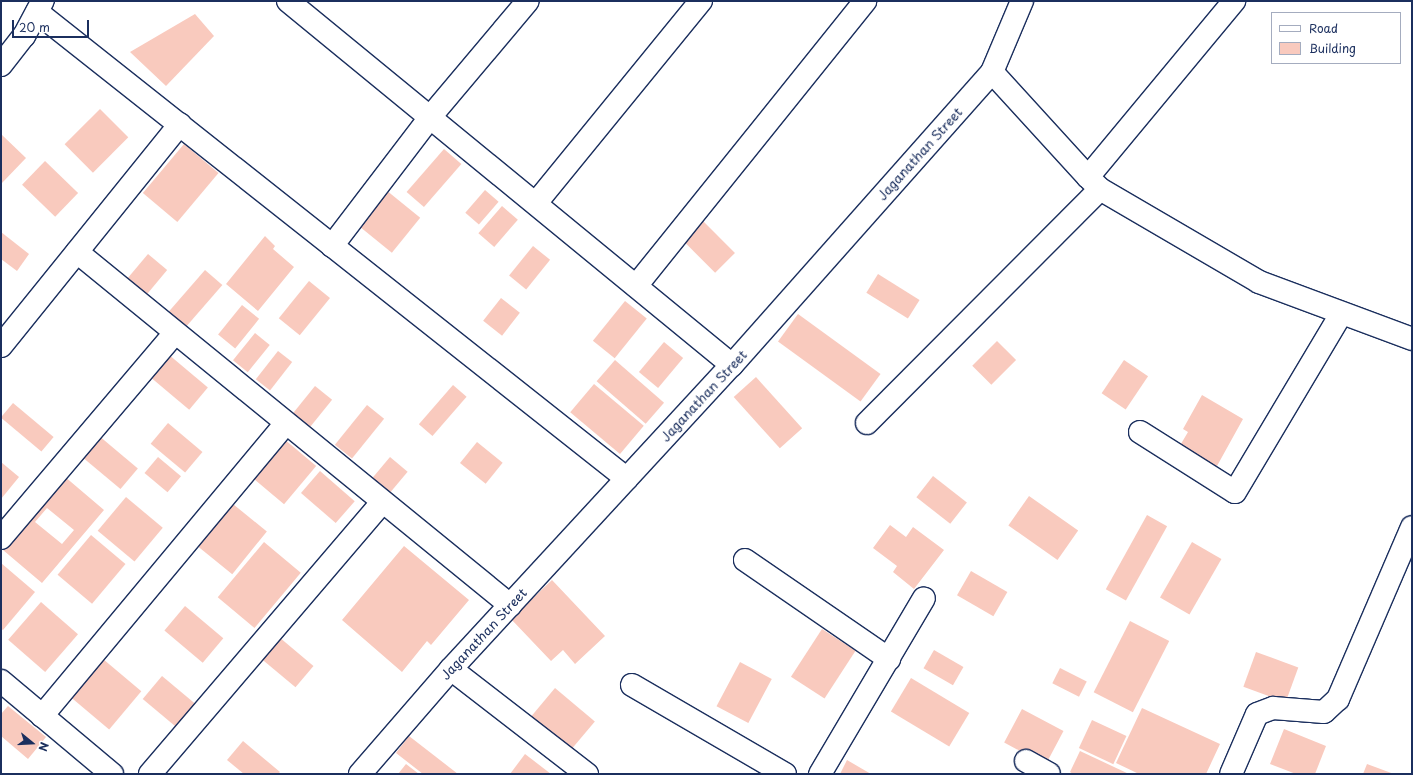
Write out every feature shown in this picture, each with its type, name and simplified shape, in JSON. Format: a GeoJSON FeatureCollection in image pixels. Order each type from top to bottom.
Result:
{"type":"FeatureCollection","features":[{"type":"Feature","properties":{"kind":"street"},"geometry":{"type":"LineString","coordinates":[[288,1],[431,116],[732,365]]}},
{"type":"Feature","properties":{"kind":"street"},"geometry":{"type":"LineString","coordinates":[[332,246],[431,116],[528,1]]}},
{"type":"Feature","properties":{"kind":"street"},"geometry":{"type":"LineString","coordinates":[[536,203],[701,1]]}},
{"type":"Feature","properties":{"kind":"street"},"geometry":{"type":"LineString","coordinates":[[636,286],[865,1]]}},
{"type":"Feature","properties":{"kind":"street","name":"Jaganathan Street"},"geometry":{"type":"LineString","coordinates":[[360,774],[451,669],[732,365],[992,72],[1022,1]]}},
{"type":"Feature","properties":{"kind":"street"},"geometry":{"type":"LineString","coordinates":[[867,423],[1094,183],[1234,1]]}},
{"type":"Feature","properties":{"kind":"street"},"geometry":{"type":"LineString","coordinates":[[1,65],[24,36],[40,6],[180,124],[627,479]]}},
{"type":"Feature","properties":{"kind":"street"},"geometry":{"type":"LineString","coordinates":[[992,72],[1094,183],[1259,282],[1341,314],[1412,339]]}},
{"type":"Feature","properties":{"kind":"street"},"geometry":{"type":"LineString","coordinates":[[1,346],[180,124]]}},
{"type":"Feature","properties":{"kind":"street"},"geometry":{"type":"LineString","coordinates":[[77,252],[510,605]]}},
{"type":"Feature","properties":{"kind":"street"},"geometry":{"type":"LineString","coordinates":[[1140,432],[1235,492],[1341,314]]}},
{"type":"Feature","properties":{"kind":"street"},"geometry":{"type":"LineString","coordinates":[[1,538],[175,333]]}},
{"type":"Feature","properties":{"kind":"street"},"geometry":{"type":"LineString","coordinates":[[42,716],[286,423]]}},
{"type":"Feature","properties":{"kind":"street"},"geometry":{"type":"LineString","coordinates":[[150,774],[382,502]]}},
{"type":"Feature","properties":{"kind":"street"},"geometry":{"type":"LineString","coordinates":[[1231,774],[1257,714],[1274,708],[1324,712],[1338,699],[1412,527]]}},
{"type":"Feature","properties":{"kind":"street"},"geometry":{"type":"LineString","coordinates":[[745,560],[889,660]]}},
{"type":"Feature","properties":{"kind":"street"},"geometry":{"type":"LineString","coordinates":[[820,774],[889,660],[924,598]]}},
{"type":"Feature","properties":{"kind":"street"},"geometry":{"type":"LineString","coordinates":[[451,669],[587,774]]}},
{"type":"Feature","properties":{"kind":"street"},"geometry":{"type":"LineString","coordinates":[[1,681],[112,774]]}},
{"type":"Feature","properties":{"kind":"street"},"geometry":{"type":"LineString","coordinates":[[632,686],[785,774]]}},
{"type":"Feature","properties":{"kind":"street"},"geometry":{"type":"LineString","coordinates":[[1026,761],[1049,774]]}},
{"type":"Feature","properties":{"kind":"building"},"geometry":{"type":"Polygon","coordinates":[[[195,14],[214,36],[166,86],[130,52],[195,14]]]}},
{"type":"Feature","properties":{"kind":"building"},"geometry":{"type":"Polygon","coordinates":[[[100,109],[128,137],[93,173],[65,144],[100,109]]]}},
{"type":"Feature","properties":{"kind":"building"},"geometry":{"type":"Polygon","coordinates":[[[1,134],[26,158],[1,184],[1,134]]]}},
{"type":"Feature","properties":{"kind":"building"},"geometry":{"type":"Polygon","coordinates":[[[184,144],[218,173],[177,222],[143,193],[184,144]]]}},
{"type":"Feature","properties":{"kind":"building"},"geometry":{"type":"Polygon","coordinates":[[[444,149],[461,164],[424,207],[407,192],[444,149]]]}},
{"type":"Feature","properties":{"kind":"building"},"geometry":{"type":"Polygon","coordinates":[[[45,161],[78,193],[55,217],[22,185],[45,161]]]}},
{"type":"Feature","properties":{"kind":"building"},"geometry":{"type":"Polygon","coordinates":[[[386,190],[420,218],[392,253],[358,225],[386,190]]]}},
{"type":"Feature","properties":{"kind":"building"},"geometry":{"type":"Polygon","coordinates":[[[485,190],[499,202],[479,224],[465,213],[485,190]]]}},
{"type":"Feature","properties":{"kind":"building"},"geometry":{"type":"Polygon","coordinates":[[[502,206],[518,220],[494,247],[478,233],[502,206]]]}},
{"type":"Feature","properties":{"kind":"building"},"geometry":{"type":"Polygon","coordinates":[[[701,219],[735,253],[715,273],[681,239],[701,219]]]}},
{"type":"Feature","properties":{"kind":"building"},"geometry":{"type":"Polygon","coordinates":[[[1,232],[29,254],[17,271],[1,259],[1,232]]]}},
{"type":"Feature","properties":{"kind":"building"},"geometry":{"type":"Polygon","coordinates":[[[265,236],[275,246],[273,249],[294,267],[258,311],[226,284],[265,236]]]}},
{"type":"Feature","properties":{"kind":"building"},"geometry":{"type":"Polygon","coordinates":[[[533,246],[550,260],[526,289],[509,276],[533,246]]]}},
{"type":"Feature","properties":{"kind":"building"},"geometry":{"type":"Polygon","coordinates":[[[148,254],[167,270],[145,297],[126,281],[148,254]]]}},
{"type":"Feature","properties":{"kind":"building"},"geometry":{"type":"Polygon","coordinates":[[[205,270],[222,285],[186,327],[168,312],[205,270]]]}},
{"type":"Feature","properties":{"kind":"building"},"geometry":{"type":"Polygon","coordinates":[[[878,274],[920,300],[908,319],[866,293],[878,274]]]}},
{"type":"Feature","properties":{"kind":"building"},"geometry":{"type":"Polygon","coordinates":[[[309,281],[330,298],[300,335],[279,318],[309,281]]]}},
{"type":"Feature","properties":{"kind":"building"},"geometry":{"type":"Polygon","coordinates":[[[501,298],[520,313],[502,336],[483,321],[501,298]]]}},
{"type":"Feature","properties":{"kind":"building"},"geometry":{"type":"Polygon","coordinates":[[[625,301],[647,319],[615,358],[593,341],[625,301]]]}},
{"type":"Feature","properties":{"kind":"building"},"geometry":{"type":"Polygon","coordinates":[[[242,305],[259,319],[235,348],[218,335],[242,305]]]}},
{"type":"Feature","properties":{"kind":"building"},"geometry":{"type":"Polygon","coordinates":[[[798,314],[881,374],[861,401],[778,342],[798,314]]]}},
{"type":"Feature","properties":{"kind":"building"},"geometry":{"type":"Polygon","coordinates":[[[255,333],[270,345],[248,372],[233,360],[255,333]]]}},
{"type":"Feature","properties":{"kind":"building"},"geometry":{"type":"Polygon","coordinates":[[[997,341],[1016,360],[991,385],[972,366],[997,341]]]}},
{"type":"Feature","properties":{"kind":"building"},"geometry":{"type":"Polygon","coordinates":[[[664,342],[683,358],[658,388],[639,372],[664,342]]]}},
{"type":"Feature","properties":{"kind":"building"},"geometry":{"type":"Polygon","coordinates":[[[278,351],[292,362],[270,390],[256,379],[278,351]]]}},
{"type":"Feature","properties":{"kind":"building"},"geometry":{"type":"Polygon","coordinates":[[[168,354],[208,387],[189,410],[149,376],[168,354]]]}},
{"type":"Feature","properties":{"kind":"building"},"geometry":{"type":"Polygon","coordinates":[[[615,360],[664,403],[646,424],[597,381],[615,360]]]}},
{"type":"Feature","properties":{"kind":"building"},"geometry":{"type":"Polygon","coordinates":[[[1124,360],[1148,376],[1126,409],[1102,393],[1124,360]]]}},
{"type":"Feature","properties":{"kind":"building"},"geometry":{"type":"Polygon","coordinates":[[[756,377],[802,428],[780,448],[734,397],[756,377]]]}},
{"type":"Feature","properties":{"kind":"building"},"geometry":{"type":"Polygon","coordinates":[[[594,384],[644,426],[620,454],[570,412],[594,384]]]}},
{"type":"Feature","properties":{"kind":"building"},"geometry":{"type":"Polygon","coordinates":[[[453,385],[467,397],[432,436],[419,424],[453,385]]]}},
{"type":"Feature","properties":{"kind":"building"},"geometry":{"type":"Polygon","coordinates":[[[315,386],[332,400],[306,432],[289,419],[315,386]]]}},
{"type":"Feature","properties":{"kind":"building"},"geometry":{"type":"Polygon","coordinates":[[[1202,395],[1243,419],[1212,475],[1175,454],[1188,432],[1183,429],[1202,395]]]}},
{"type":"Feature","properties":{"kind":"building"},"geometry":{"type":"Polygon","coordinates":[[[13,403],[54,437],[41,452],[1,418],[13,403]]]}},
{"type":"Feature","properties":{"kind":"building"},"geometry":{"type":"Polygon","coordinates":[[[367,405],[384,419],[352,458],[335,445],[367,405]]]}},
{"type":"Feature","properties":{"kind":"building"},"geometry":{"type":"Polygon","coordinates":[[[168,423],[202,452],[185,473],[151,444],[168,423]]]}},
{"type":"Feature","properties":{"kind":"building"},"geometry":{"type":"Polygon","coordinates":[[[98,435],[138,468],[120,489],[81,456],[98,435]]]}},
{"type":"Feature","properties":{"kind":"building"},"geometry":{"type":"Polygon","coordinates":[[[284,439],[316,466],[284,504],[252,477],[284,439]]]}},
{"type":"Feature","properties":{"kind":"building"},"geometry":{"type":"Polygon","coordinates":[[[477,442],[503,463],[486,484],[460,463],[477,442]]]}},
{"type":"Feature","properties":{"kind":"building"},"geometry":{"type":"Polygon","coordinates":[[[158,457],[181,476],[167,492],[145,473],[158,457]]]}},
{"type":"Feature","properties":{"kind":"building"},"geometry":{"type":"Polygon","coordinates":[[[390,457],[408,472],[387,496],[369,482],[390,457]]]}},
{"type":"Feature","properties":{"kind":"building"},"geometry":{"type":"Polygon","coordinates":[[[1,462],[19,477],[1,499],[1,462]]]}},
{"type":"Feature","properties":{"kind":"building"},"geometry":{"type":"Polygon","coordinates":[[[320,471],[355,501],[336,523],[301,493],[320,471]]]}},
{"type":"Feature","properties":{"kind":"building"},"geometry":{"type":"Polygon","coordinates":[[[64,476],[104,510],[42,583],[3,550],[64,476]],[[47,508],[35,522],[62,544],[74,530],[47,508]]]}},
{"type":"Feature","properties":{"kind":"building"},"geometry":{"type":"Polygon","coordinates":[[[933,476],[967,502],[950,524],[916,497],[933,476]]]}},
{"type":"Feature","properties":{"kind":"building"},"geometry":{"type":"Polygon","coordinates":[[[1029,496],[1078,530],[1058,560],[1008,525],[1029,496]]]}},
{"type":"Feature","properties":{"kind":"building"},"geometry":{"type":"Polygon","coordinates":[[[126,497],[163,528],[134,562],[98,531],[126,497]]]}},
{"type":"Feature","properties":{"kind":"building"},"geometry":{"type":"Polygon","coordinates":[[[228,500],[267,531],[232,574],[193,543],[228,500]]]}},
{"type":"Feature","properties":{"kind":"building"},"geometry":{"type":"Polygon","coordinates":[[[1147,515],[1167,526],[1126,600],[1106,589],[1147,515]]]}},
{"type":"Feature","properties":{"kind":"building"},"geometry":{"type":"Polygon","coordinates":[[[890,525],[906,537],[913,527],[944,550],[914,589],[893,572],[897,566],[873,548],[890,525]]]}},
{"type":"Feature","properties":{"kind":"building"},"geometry":{"type":"Polygon","coordinates":[[[91,535],[125,564],[92,604],[58,575],[91,535]]]}},
{"type":"Feature","properties":{"kind":"building"},"geometry":{"type":"Polygon","coordinates":[[[264,542],[301,573],[254,628],[218,597],[264,542]]]}},
{"type":"Feature","properties":{"kind":"building"},"geometry":{"type":"Polygon","coordinates":[[[1192,542],[1221,559],[1189,614],[1160,597],[1192,542]]]}},
{"type":"Feature","properties":{"kind":"building"},"geometry":{"type":"Polygon","coordinates":[[[404,546],[469,600],[431,645],[427,641],[402,672],[342,620],[404,546]]]}},
{"type":"Feature","properties":{"kind":"building"},"geometry":{"type":"Polygon","coordinates":[[[1,563],[35,592],[3,630],[1,629],[1,563]]]}},
{"type":"Feature","properties":{"kind":"building"},"geometry":{"type":"Polygon","coordinates":[[[971,571],[1007,592],[993,616],[957,595],[971,571]]]}},
{"type":"Feature","properties":{"kind":"building"},"geometry":{"type":"Polygon","coordinates":[[[552,580],[605,636],[575,664],[563,650],[551,661],[511,619],[552,580]]]}},
{"type":"Feature","properties":{"kind":"building"},"geometry":{"type":"Polygon","coordinates":[[[41,602],[78,634],[45,672],[8,640],[41,602]]]}},
{"type":"Feature","properties":{"kind":"building"},"geometry":{"type":"Polygon","coordinates":[[[185,606],[223,638],[203,663],[164,631],[185,606]]]}},
{"type":"Feature","properties":{"kind":"building"},"geometry":{"type":"Polygon","coordinates":[[[1130,621],[1169,641],[1133,712],[1094,692],[1130,621]]]}},
{"type":"Feature","properties":{"kind":"building"},"geometry":{"type":"Polygon","coordinates":[[[822,629],[856,651],[825,699],[791,677],[822,629]]]}},
{"type":"Feature","properties":{"kind":"building"},"geometry":{"type":"Polygon","coordinates":[[[279,637],[313,666],[295,687],[261,658],[279,637]]]}},
{"type":"Feature","properties":{"kind":"building"},"geometry":{"type":"Polygon","coordinates":[[[934,650],[963,667],[953,685],[924,668],[934,650]]]}},
{"type":"Feature","properties":{"kind":"building"},"geometry":{"type":"Polygon","coordinates":[[[1256,652],[1298,667],[1286,702],[1243,687],[1256,652]]]}},
{"type":"Feature","properties":{"kind":"building"},"geometry":{"type":"Polygon","coordinates":[[[103,659],[141,691],[109,729],[71,697],[103,659]]]}},
{"type":"Feature","properties":{"kind":"building"},"geometry":{"type":"Polygon","coordinates":[[[740,662],[772,679],[748,723],[717,706],[740,662]]]}},
{"type":"Feature","properties":{"kind":"building"},"geometry":{"type":"Polygon","coordinates":[[[1060,668],[1087,682],[1079,697],[1052,683],[1060,668]]]}},
{"type":"Feature","properties":{"kind":"building"},"geometry":{"type":"Polygon","coordinates":[[[162,676],[199,707],[179,730],[143,699],[162,676]]]}},
{"type":"Feature","properties":{"kind":"building"},"geometry":{"type":"Polygon","coordinates":[[[911,678],[969,713],[949,746],[891,711],[911,678]]]}},
{"type":"Feature","properties":{"kind":"building"},"geometry":{"type":"Polygon","coordinates":[[[555,688],[595,721],[568,754],[528,720],[555,688]]]}},
{"type":"Feature","properties":{"kind":"building"},"geometry":{"type":"Polygon","coordinates":[[[8,706],[46,737],[28,759],[1,736],[1,714],[8,706]]]}},
{"type":"Feature","properties":{"kind":"building"},"geometry":{"type":"Polygon","coordinates":[[[1142,708],[1220,744],[1206,774],[1139,774],[1116,763],[1142,708]]]}},
{"type":"Feature","properties":{"kind":"building"},"geometry":{"type":"Polygon","coordinates":[[[1022,709],[1063,731],[1046,765],[1004,743],[1022,709]]]}},
{"type":"Feature","properties":{"kind":"building"},"geometry":{"type":"Polygon","coordinates":[[[1092,720],[1126,736],[1113,764],[1079,748],[1092,720]]]}},
{"type":"Feature","properties":{"kind":"building"},"geometry":{"type":"Polygon","coordinates":[[[1284,729],[1326,746],[1315,774],[1296,774],[1270,764],[1284,729]]]}},
{"type":"Feature","properties":{"kind":"building"},"geometry":{"type":"Polygon","coordinates":[[[409,736],[458,774],[423,774],[396,753],[409,736]]]}},
{"type":"Feature","properties":{"kind":"building"},"geometry":{"type":"Polygon","coordinates":[[[243,741],[280,772],[278,774],[244,774],[227,760],[243,741]]]}},
{"type":"Feature","properties":{"kind":"building"},"geometry":{"type":"Polygon","coordinates":[[[1080,751],[1129,774],[1073,774],[1070,772],[1080,751]]]}},
{"type":"Feature","properties":{"kind":"building"},"geometry":{"type":"Polygon","coordinates":[[[525,754],[551,774],[510,774],[525,754]]]}},
{"type":"Feature","properties":{"kind":"building"},"geometry":{"type":"Polygon","coordinates":[[[847,760],[871,774],[840,774],[847,760]]]}},
{"type":"Feature","properties":{"kind":"building"},"geometry":{"type":"Polygon","coordinates":[[[406,764],[419,774],[398,774],[406,764]]]}},
{"type":"Feature","properties":{"kind":"building"},"geometry":{"type":"Polygon","coordinates":[[[1367,764],[1394,774],[1363,774],[1367,764]]]}}]}
